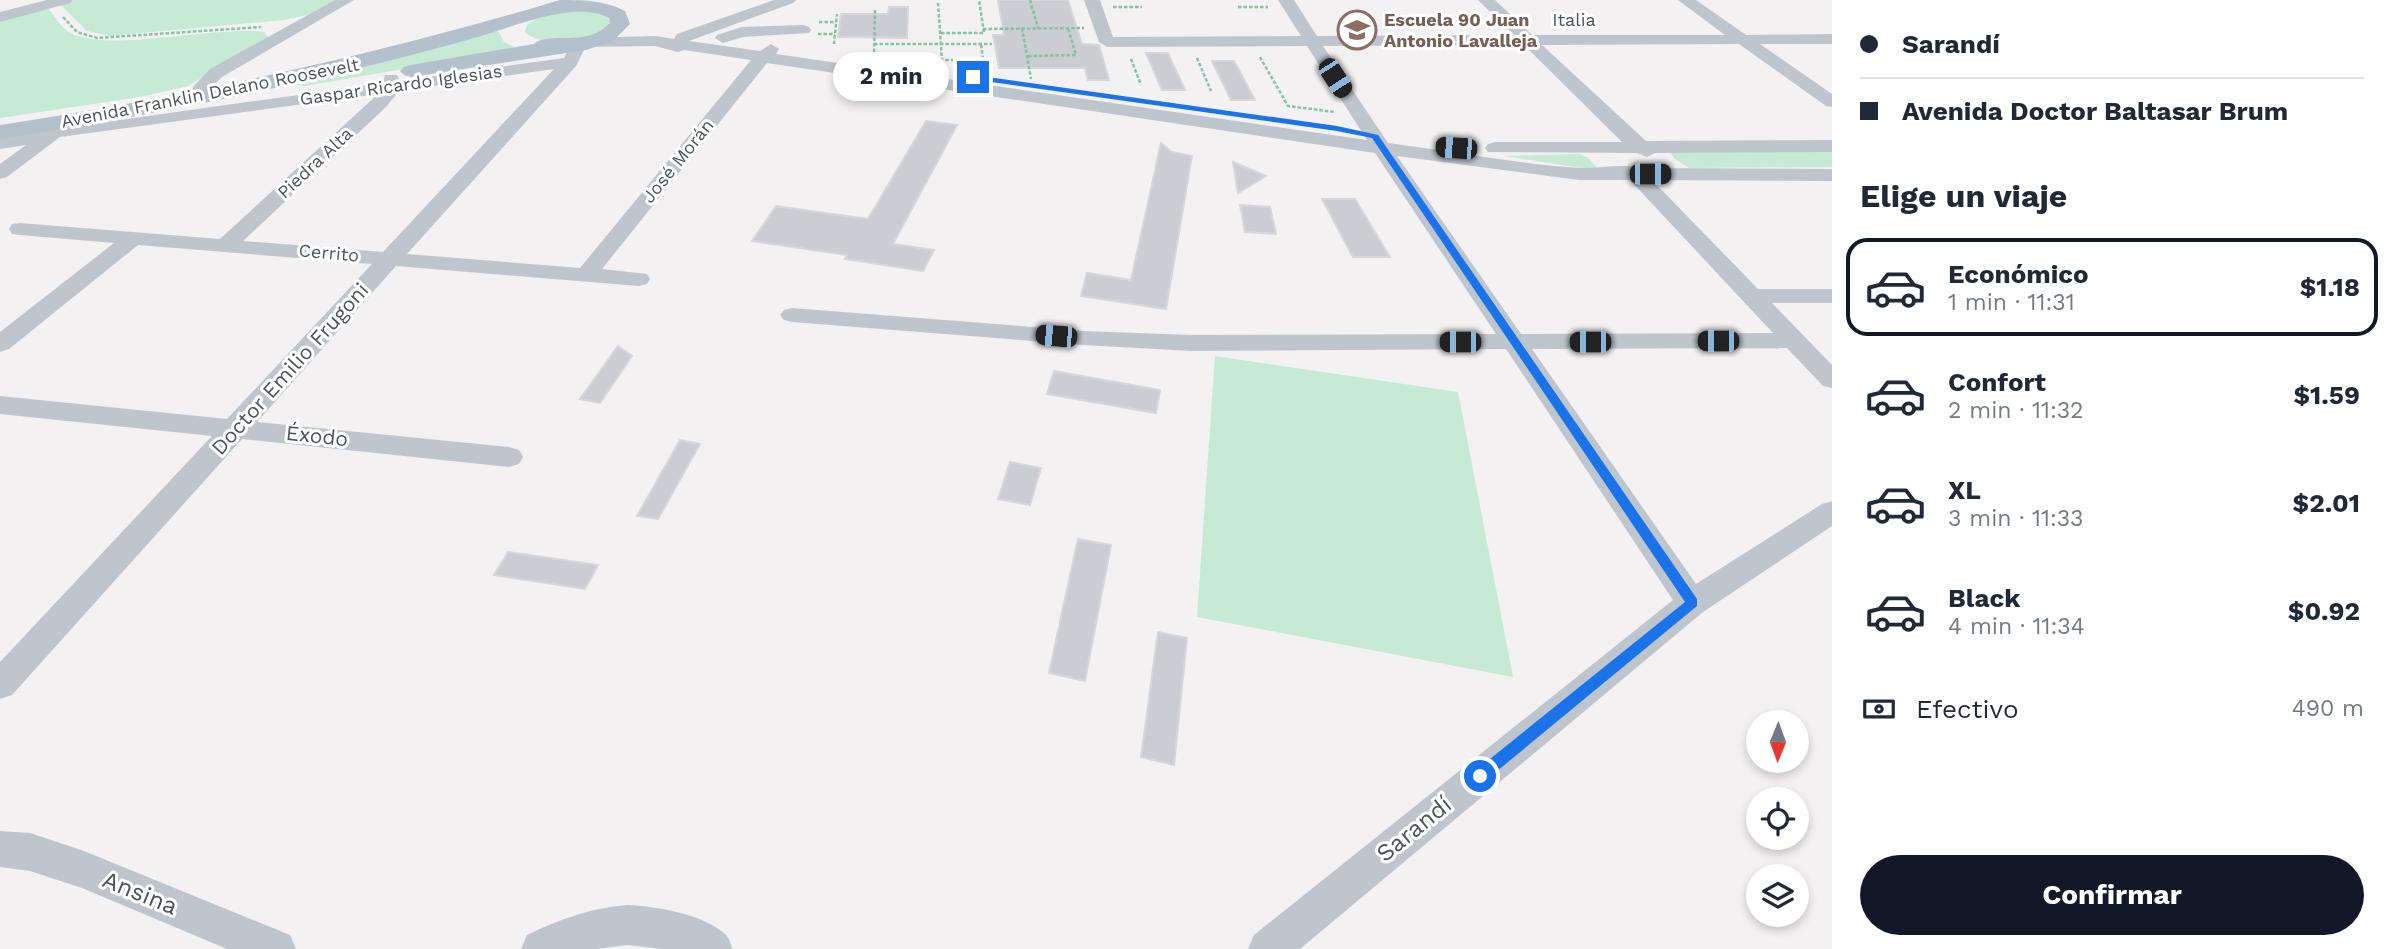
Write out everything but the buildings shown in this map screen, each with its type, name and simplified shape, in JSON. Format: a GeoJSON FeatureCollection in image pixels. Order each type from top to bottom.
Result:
{"type":"FeatureCollection","features":[{"type":"Feature","properties":{"kind":"main road","name":"Avenida Franklin Delano Roosevelt"},"geometry":{"type":"LineString","coordinates":[[0,132],[57,131],[294,85],[580,0]]}},
{"type":"Feature","properties":{"kind":"main road"},"geometry":{"type":"LineString","coordinates":[[294,85],[348,81],[574,50],[615,30],[621,21],[614,9],[556,8]]}},
{"type":"Feature","properties":{"kind":"main road"},"geometry":{"type":"LineString","coordinates":[[534,14],[519,26],[518,32],[521,36],[538,44],[574,50]]}},
{"type":"Feature","properties":{"kind":"street"},"geometry":{"type":"LineString","coordinates":[[199,105],[202,87],[216,73],[346,0]]}},
{"type":"Feature","properties":{"kind":"street"},"geometry":{"type":"LineString","coordinates":[[681,42],[788,0]]}},
{"type":"Feature","properties":{"kind":"street"},"geometry":{"type":"LineString","coordinates":[[1486,0],[1638,146],[1667,165],[1665,174]]}},
{"type":"Feature","properties":{"kind":"street"},"geometry":{"type":"LineString","coordinates":[[1686,0],[1832,102]]}},
{"type":"Feature","properties":{"kind":"street"},"geometry":{"type":"LineString","coordinates":[[0,17],[58,2]]}},
{"type":"Feature","properties":{"kind":"street"},"geometry":{"type":"LineString","coordinates":[[1288,3],[1360,116],[1692,603]]}},
{"type":"Feature","properties":{"kind":"street"},"geometry":{"type":"LineString","coordinates":[[1093,4],[1105,35]]}},
{"type":"Feature","properties":{"kind":"street"},"geometry":{"type":"LineString","coordinates":[[614,9],[641,25],[681,42],[1379,142],[1579,174],[1832,174]]}},
{"type":"Feature","properties":{"kind":"street"},"geometry":{"type":"LineString","coordinates":[[718,43],[726,36],[742,32],[803,30]]}},
{"type":"Feature","properties":{"kind":"street","name":"Italia"},"geometry":{"type":"LineString","coordinates":[[1105,35],[1125,41],[1832,38]]}},
{"type":"Feature","properties":{"kind":"street"},"geometry":{"type":"LineString","coordinates":[[681,42],[718,43],[767,54],[866,62],[1337,128],[1379,142],[1456,148],[1832,146]]}},
{"type":"Feature","properties":{"kind":"street","name":"Gaspar Ricardo Iglesias"},"geometry":{"type":"LineString","coordinates":[[199,105],[392,82],[574,50],[681,42]]}},
{"type":"Feature","properties":{"kind":"street","name":"Doctor Emilio Frugoni"},"geometry":{"type":"LineString","coordinates":[[0,685],[237,428],[574,50]]}},
{"type":"Feature","properties":{"kind":"street","name":"José Morán"},"geometry":{"type":"LineString","coordinates":[[587,274],[767,54]]}},
{"type":"Feature","properties":{"kind":"street"},"geometry":{"type":"LineString","coordinates":[[348,81],[392,82]]}},
{"type":"Feature","properties":{"kind":"street","name":"Piedra Alta"},"geometry":{"type":"LineString","coordinates":[[227,244],[380,103],[392,82]]}},
{"type":"Feature","properties":{"kind":"street"},"geometry":{"type":"LineString","coordinates":[[0,143],[57,131]]}},
{"type":"Feature","properties":{"kind":"street"},"geometry":{"type":"LineString","coordinates":[[0,173],[57,131]]}},
{"type":"Feature","properties":{"kind":"street"},"geometry":{"type":"LineString","coordinates":[[1607,146],[1604,155],[1607,160],[1620,169],[1635,174],[1832,380]]}},
{"type":"Feature","properties":{"kind":"street","name":"Cerrito"},"geometry":{"type":"LineString","coordinates":[[20,229],[639,279]]}},
{"type":"Feature","properties":{"kind":"street"},"geometry":{"type":"LineString","coordinates":[[0,344],[135,237]]}},
{"type":"Feature","properties":{"kind":"street"},"geometry":{"type":"LineString","coordinates":[[1752,296],[1832,296]]}},
{"type":"Feature","properties":{"kind":"street"},"geometry":{"type":"LineString","coordinates":[[792,315],[1083,338],[1192,343],[1794,340]]}},
{"type":"Feature","properties":{"kind":"street","name":"Éxodo"},"geometry":{"type":"LineString","coordinates":[[0,405],[509,457]]}},
{"type":"Feature","properties":{"kind":"street","name":"Sarandí"},"geometry":{"type":"LineString","coordinates":[[1268,949],[1692,603],[1832,512]]}},
{"type":"Feature","properties":{"kind":"street","name":"Ansina"},"geometry":{"type":"LineString","coordinates":[[0,849],[30,852],[84,870],[276,949]]}},
{"type":"Feature","properties":{"kind":"street"},"geometry":{"type":"LineString","coordinates":[[541,949],[583,932],[622,925],[661,926],[693,937],[712,949]]}},
{"type":"Feature","properties":{"kind":"path"},"geometry":{"type":"LineString","coordinates":[[941,33],[984,33],[979,0]]}},
{"type":"Feature","properties":{"kind":"path"},"geometry":{"type":"LineString","coordinates":[[1030,0],[1038,28]]}},
{"type":"Feature","properties":{"kind":"path"},"geometry":{"type":"LineString","coordinates":[[58,2],[77,32],[97,37],[267,27]]}},
{"type":"Feature","properties":{"kind":"path"},"geometry":{"type":"LineString","coordinates":[[938,3],[942,60],[983,60],[981,44]]}},
{"type":"Feature","properties":{"kind":"path"},"geometry":{"type":"LineString","coordinates":[[1238,7],[1288,3]]}},
{"type":"Feature","properties":{"kind":"path"},"geometry":{"type":"LineString","coordinates":[[1093,4],[1142,7]]}},
{"type":"Feature","properties":{"kind":"path"},"geometry":{"type":"LineString","coordinates":[[866,62],[874,54],[875,9]]}},
{"type":"Feature","properties":{"kind":"path"},"geometry":{"type":"LineString","coordinates":[[834,44],[837,14]]}},
{"type":"Feature","properties":{"kind":"path"},"geometry":{"type":"LineString","coordinates":[[1022,28],[1033,76],[1026,85]]}},
{"type":"Feature","properties":{"kind":"path"},"geometry":{"type":"LineString","coordinates":[[983,29],[1068,28],[1105,35]]}},
{"type":"Feature","properties":{"kind":"path"},"geometry":{"type":"LineString","coordinates":[[1028,56],[1076,55],[1068,28]]}},
{"type":"Feature","properties":{"kind":"path"},"geometry":{"type":"LineString","coordinates":[[1125,41],[1141,85]]}},
{"type":"Feature","properties":{"kind":"path"},"geometry":{"type":"LineString","coordinates":[[1189,41],[1211,91]]}},
{"type":"Feature","properties":{"kind":"path"},"geometry":{"type":"LineString","coordinates":[[1251,41],[1289,106],[1360,116]]}},
{"type":"Feature","properties":{"kind":"path"},"geometry":{"type":"LineString","coordinates":[[874,44],[992,44]]}},
{"type":"Feature","properties":{"kind":"green space"},"geometry":{"type":"Polygon","coordinates":[[[56,0],[336,0],[312,14],[284,20],[109,36],[87,31],[56,0]]]}},
{"type":"Feature","properties":{"kind":"green space"},"geometry":{"type":"Polygon","coordinates":[[[48,8],[66,30],[86,38],[134,40],[243,31],[264,32],[269,38],[188,86],[140,97],[0,118],[0,20],[48,8]]]}},
{"type":"Feature","properties":{"kind":"green space"},"geometry":{"type":"Polygon","coordinates":[[[588,10],[607,16],[611,23],[592,37],[557,42],[538,39],[525,32],[527,25],[543,15],[588,10]]]}},
{"type":"Feature","properties":{"kind":"green space"},"geometry":{"type":"Polygon","coordinates":[[[499,32],[504,42],[518,49],[305,86],[297,85],[299,82],[499,32]]]}},
{"type":"Feature","properties":{"kind":"green space"},"geometry":{"type":"Polygon","coordinates":[[[1832,151],[1832,167],[1689,168],[1675,159],[1670,152],[1832,151]]]}},
{"type":"Feature","properties":{"kind":"green space"},"geometry":{"type":"Polygon","coordinates":[[[1579,154],[1587,157],[1597,167],[1594,170],[1504,156],[1579,154]]]}},
{"type":"Feature","properties":{"kind":"green space"},"geometry":{"type":"Polygon","coordinates":[[[1215,356],[1458,392],[1513,677],[1197,617],[1215,356]]]}},
{"type":"Feature","properties":{"kind":"place","name":"Escuela 90 Juan Antonio Lavalleja"},"geometry":{"type":"Point","coordinates":[1357,30]}},
{"type":"Feature","properties":{"kind":"route"},"geometry":{"type":"LineString","coordinates":[[973,77],[1337,128],[1375,136],[1692,603],[1480,776]]}}]}
